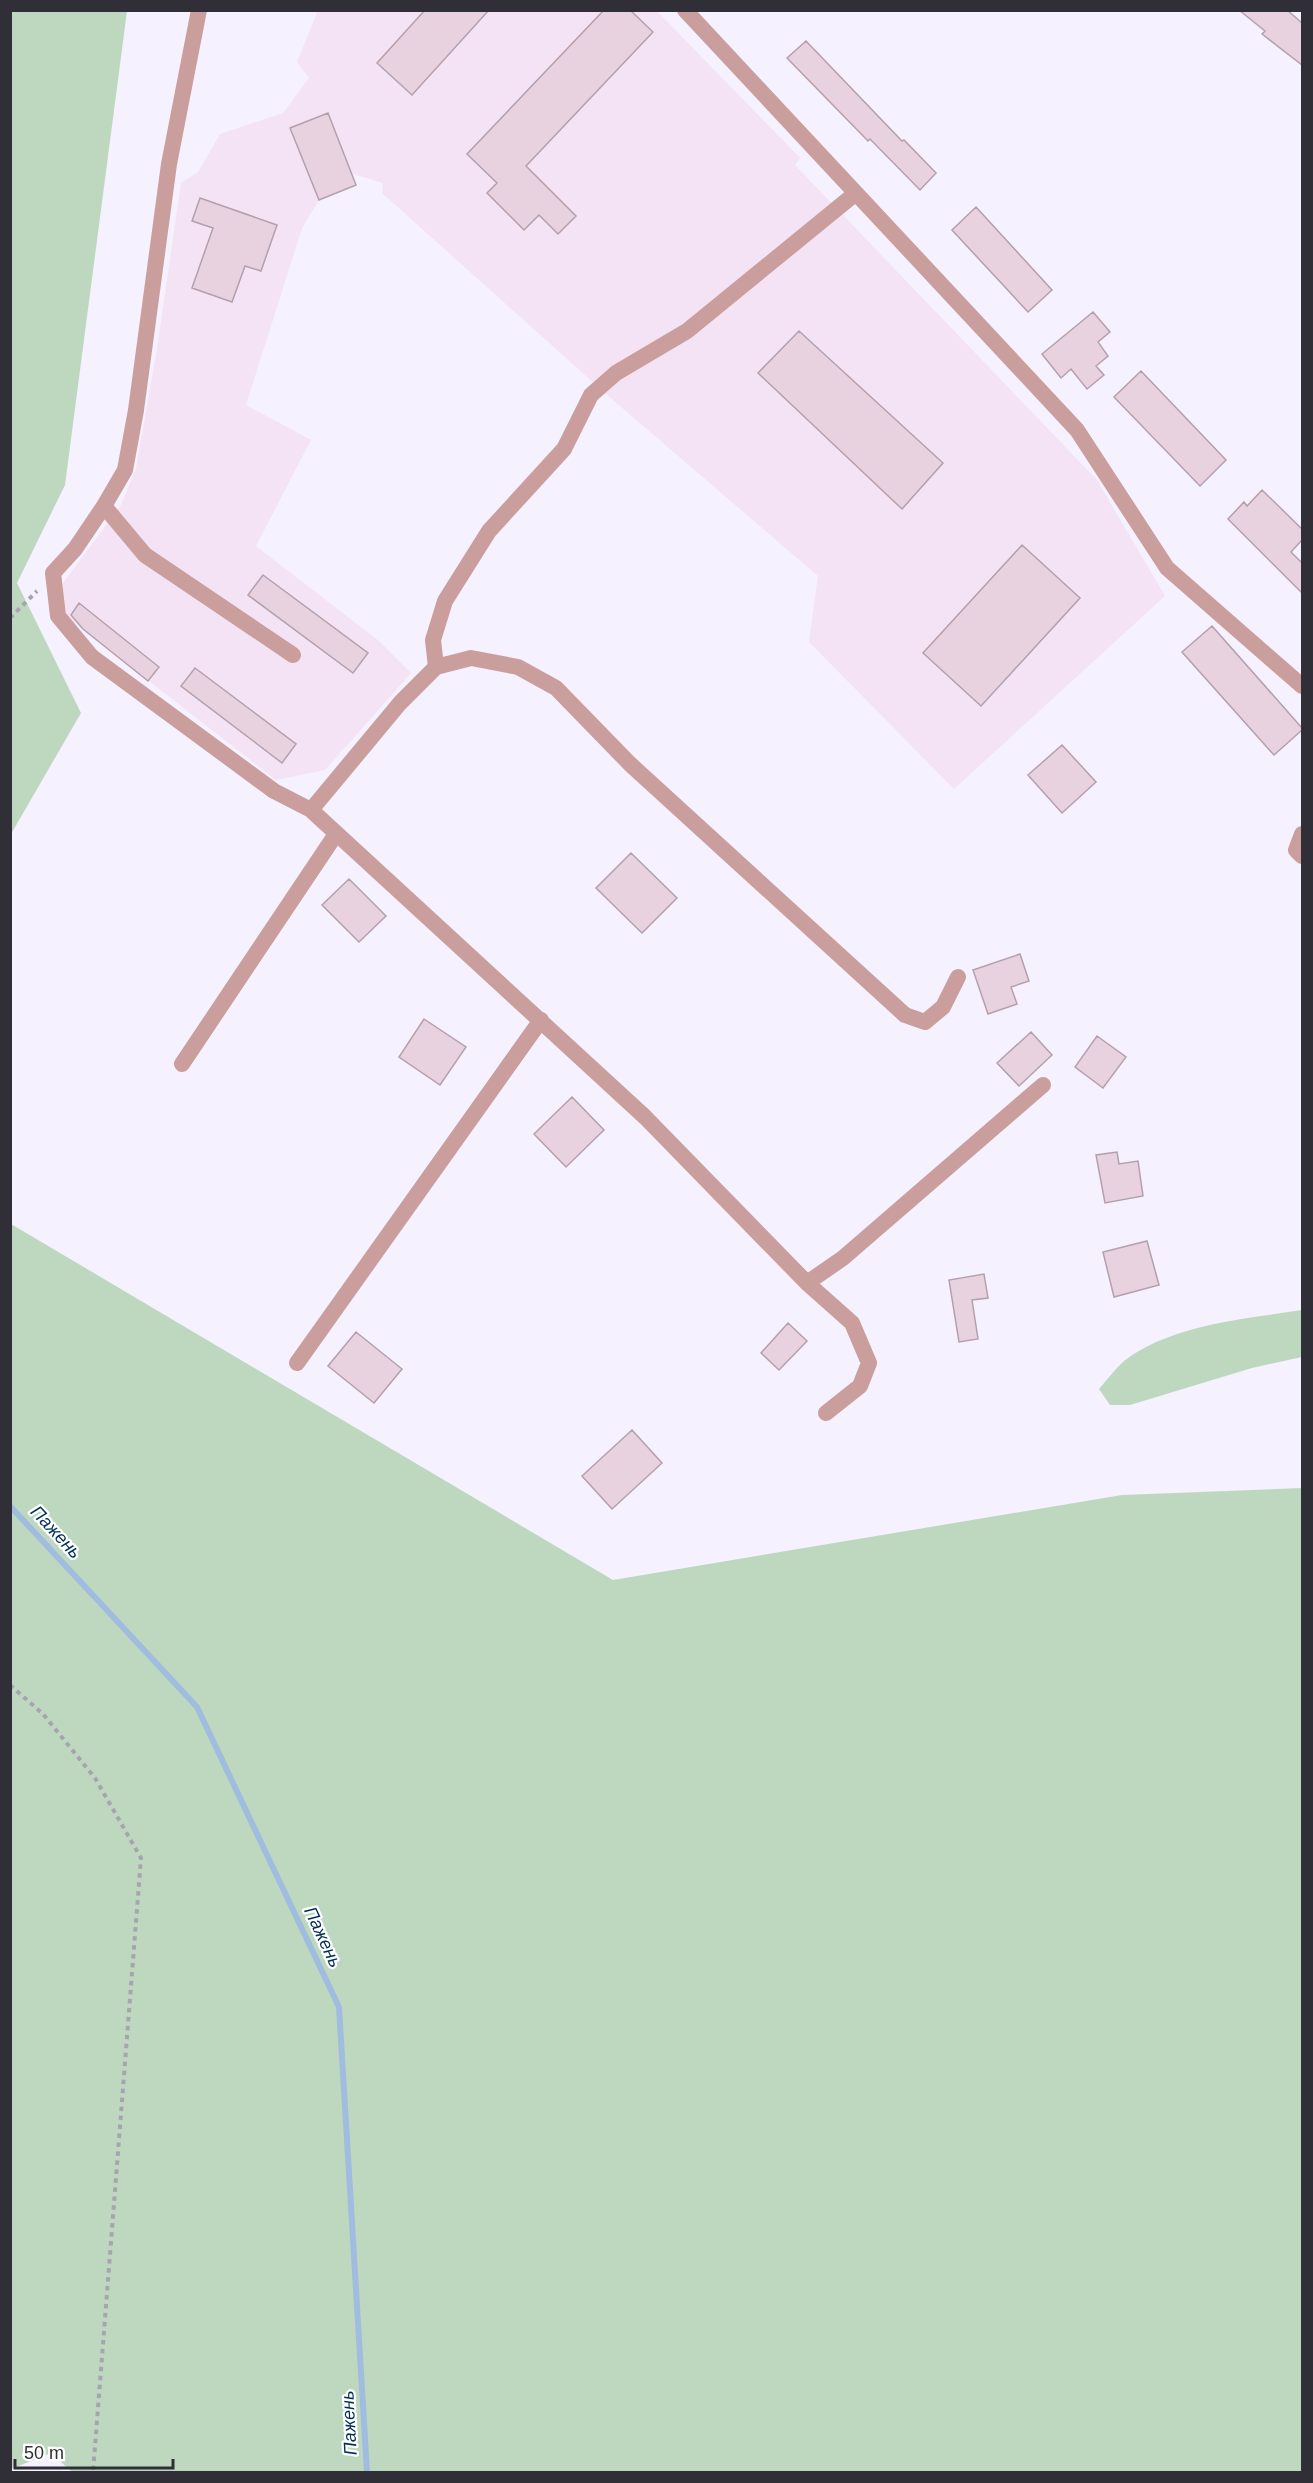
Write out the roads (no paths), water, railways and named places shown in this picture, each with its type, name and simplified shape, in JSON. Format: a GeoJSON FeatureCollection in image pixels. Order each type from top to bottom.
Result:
{"type":"FeatureCollection","features":[{"type":"Feature","properties":{"kind":"street"},"geometry":{"type":"LineString","coordinates":[[199,10],[169,164],[136,410],[125,470],[75,549],[52,573],[58,616],[92,657],[274,790],[310,810],[645,1117],[807,1283],[852,1323],[869,1363],[860,1386],[826,1413]]}},
{"type":"Feature","properties":{"kind":"street"},"geometry":{"type":"LineString","coordinates":[[685,10],[1077,430],[1167,568],[1302,686]]}},
{"type":"Feature","properties":{"kind":"street"},"geometry":{"type":"LineString","coordinates":[[436,667],[433,640],[445,601],[489,531],[564,449],[591,395],[616,373],[687,331],[856,193]]}},
{"type":"Feature","properties":{"kind":"street"},"geometry":{"type":"LineString","coordinates":[[104,506],[145,555],[293,655]]}},
{"type":"Feature","properties":{"kind":"street"},"geometry":{"type":"LineString","coordinates":[[310,810],[400,703],[436,667],[471,658],[518,667],[556,688],[630,764],[905,1015],[925,1022],[943,1007],[958,977]]}},
{"type":"Feature","properties":{"kind":"street"},"geometry":{"type":"LineString","coordinates":[[182,1064],[336,834]]}},
{"type":"Feature","properties":{"kind":"street"},"geometry":{"type":"LineString","coordinates":[[1302,834],[1296,850],[1302,856]]}},
{"type":"Feature","properties":{"kind":"street"},"geometry":{"type":"LineString","coordinates":[[297,1363],[541,1020]]}},
{"type":"Feature","properties":{"kind":"street"},"geometry":{"type":"LineString","coordinates":[[807,1283],[843,1258],[1043,1084]]}},
{"type":"Feature","properties":{"kind":"waterway","name":"Пажень"},"geometry":{"type":"LineString","coordinates":[[10,1506],[197,1707],[339,2007],[367,2472]]}}]}
